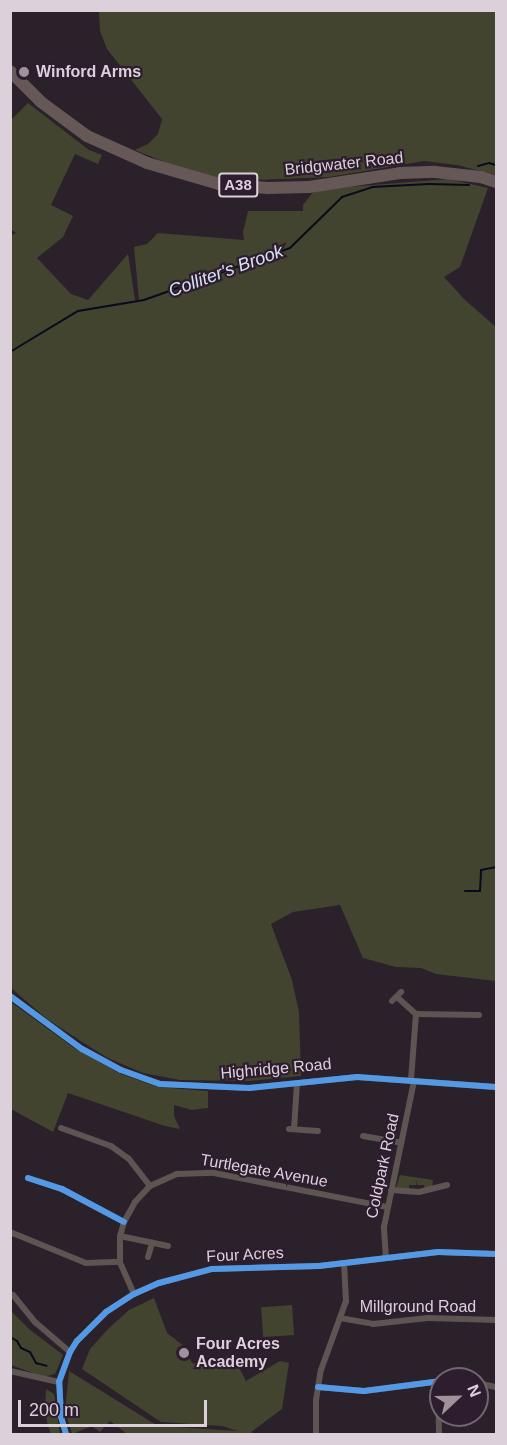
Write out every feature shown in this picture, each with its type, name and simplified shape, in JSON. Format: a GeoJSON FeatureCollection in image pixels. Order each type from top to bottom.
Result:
{"type":"FeatureCollection","features":[{"type":"Feature","properties":{"kind":"highway","name":"Bridgwater Road"},"geometry":{"type":"LineString","coordinates":[[10,71],[41,102],[87,136],[147,163],[219,184],[268,188],[309,187],[400,174],[435,172],[481,177],[496,182]]}},
{"type":"Feature","properties":{"kind":"street","name":"Highridge Road"},"geometry":{"type":"LineString","coordinates":[[10,996],[82,1049],[121,1070],[160,1084],[249,1088],[357,1077],[496,1087]]}},
{"type":"Feature","properties":{"kind":"street"},"geometry":{"type":"LineString","coordinates":[[397,997],[416,1014],[479,1015]]}},
{"type":"Feature","properties":{"kind":"street","name":"Coldpark Road"},"geometry":{"type":"LineString","coordinates":[[386,1258],[384,1227],[413,1080],[416,1014]]}},
{"type":"Feature","properties":{"kind":"street"},"geometry":{"type":"LineString","coordinates":[[297,1083],[291,1129],[318,1131]]}},
{"type":"Feature","properties":{"kind":"street"},"geometry":{"type":"LineString","coordinates":[[61,1128],[111,1146],[129,1159],[150,1186]]}},
{"type":"Feature","properties":{"kind":"street"},"geometry":{"type":"LineString","coordinates":[[363,1136],[401,1143]]}},
{"type":"Feature","properties":{"kind":"street","name":"Turtlegate Avenue"},"geometry":{"type":"LineString","coordinates":[[134,1294],[120,1262],[120,1236],[124,1222],[135,1202],[150,1186],[177,1174],[201,1171],[387,1207]]}},
{"type":"Feature","properties":{"kind":"street"},"geometry":{"type":"LineString","coordinates":[[45,1182],[48,1175]]}},
{"type":"Feature","properties":{"kind":"street"},"geometry":{"type":"LineString","coordinates":[[28,1178],[45,1182],[124,1222]]}},
{"type":"Feature","properties":{"kind":"street"},"geometry":{"type":"LineString","coordinates":[[391,1190],[419,1192],[447,1185]]}},
{"type":"Feature","properties":{"kind":"street"},"geometry":{"type":"LineString","coordinates":[[10,1232],[86,1263],[120,1262]]}},
{"type":"Feature","properties":{"kind":"street"},"geometry":{"type":"LineString","coordinates":[[120,1236],[168,1246]]}},
{"type":"Feature","properties":{"kind":"street"},"geometry":{"type":"LineString","coordinates":[[148,1257],[152,1243]]}},
{"type":"Feature","properties":{"kind":"street","name":"Four Acres"},"geometry":{"type":"LineString","coordinates":[[66,1434],[61,1416],[59,1382],[70,1352],[91,1326],[134,1294],[174,1278],[206,1269],[345,1263],[438,1252],[496,1254]]}},
{"type":"Feature","properties":{"kind":"street"},"geometry":{"type":"LineString","coordinates":[[316,1434],[318,1387],[326,1354],[340,1318],[347,1291],[345,1263]]}},
{"type":"Feature","properties":{"kind":"street"},"geometry":{"type":"LineString","coordinates":[[13,1295],[35,1322],[70,1352]]}},
{"type":"Feature","properties":{"kind":"street","name":"Millground Road"},"geometry":{"type":"LineString","coordinates":[[340,1318],[373,1324],[428,1318],[496,1320]]}},
{"type":"Feature","properties":{"kind":"street"},"geometry":{"type":"LineString","coordinates":[[10,1371],[59,1382]]}},
{"type":"Feature","properties":{"kind":"street"},"geometry":{"type":"LineString","coordinates":[[318,1387],[364,1390],[429,1382]]}},
{"type":"Feature","properties":{"kind":"green space"},"geometry":{"type":"Polygon","coordinates":[[[99,11],[496,11],[496,175],[457,165],[424,161],[329,177],[255,180],[217,178],[167,163],[135,150],[148,144],[158,134],[162,119],[107,49],[100,31],[99,11]]]}},
{"type":"Feature","properties":{"kind":"green space"},"geometry":{"type":"Polygon","coordinates":[[[28,103],[89,150],[102,155],[98,164],[75,154],[51,205],[73,216],[63,237],[37,258],[71,294],[88,300],[128,254],[135,300],[139,300],[134,247],[147,244],[158,233],[244,240],[243,232],[248,211],[303,211],[303,205],[314,191],[334,188],[449,179],[488,188],[460,267],[444,277],[465,300],[496,327],[496,981],[436,974],[421,968],[396,967],[363,958],[340,905],[293,912],[271,924],[292,980],[299,1012],[301,1076],[249,1081],[180,1080],[143,1073],[108,1058],[90,1047],[47,1019],[11,988],[10,236],[16,233],[11,229],[11,120],[28,103]]]}},
{"type":"Feature","properties":{"kind":"green space"},"geometry":{"type":"Polygon","coordinates":[[[11,1002],[74,1048],[121,1074],[158,1087],[208,1091],[208,1108],[192,1110],[174,1105],[174,1116],[180,1129],[68,1093],[53,1132],[11,1109],[11,1002]]]}},
{"type":"Feature","properties":{"kind":"green space"},"geometry":{"type":"Polygon","coordinates":[[[400,1175],[433,1180],[432,1187],[425,1190],[424,1185],[417,1185],[416,1180],[416,1185],[409,1185],[409,1190],[396,1188],[400,1175]]]}},
{"type":"Feature","properties":{"kind":"green space"},"geometry":{"type":"Polygon","coordinates":[[[154,1298],[167,1333],[184,1346],[192,1363],[215,1367],[219,1365],[217,1360],[232,1354],[246,1381],[280,1361],[289,1363],[282,1409],[251,1432],[253,1434],[127,1434],[110,1421],[100,1432],[92,1426],[72,1434],[65,1411],[69,1371],[158,1426],[238,1431],[222,1426],[161,1422],[82,1369],[90,1349],[107,1330],[129,1310],[154,1298]]]}},
{"type":"Feature","properties":{"kind":"green space"},"geometry":{"type":"Polygon","coordinates":[[[292,1305],[294,1335],[263,1337],[261,1307],[292,1305]]]}},
{"type":"Feature","properties":{"kind":"green space"},"geometry":{"type":"Polygon","coordinates":[[[10,1310],[29,1329],[63,1355],[55,1374],[44,1377],[11,1365],[10,1310]]]}},
{"type":"Feature","properties":{"kind":"green space"},"geometry":{"type":"Polygon","coordinates":[[[46,1389],[54,1394],[60,1434],[51,1434],[48,1426],[45,1411],[46,1389]]]}},
{"type":"Feature","properties":{"kind":"waterway","name":"Colliter's Brook"},"geometry":{"type":"LineString","coordinates":[[478,166],[489,163],[496,165]]}},
{"type":"Feature","properties":{"kind":"waterway","name":"Colliter's Brook"},"geometry":{"type":"LineString","coordinates":[[10,352],[78,311],[144,300],[290,248],[342,197],[372,187],[429,184],[469,185]]}},
{"type":"Feature","properties":{"kind":"waterway"},"geometry":{"type":"LineString","coordinates":[[465,891],[480,891],[481,870],[496,867]]}},
{"type":"Feature","properties":{"kind":"waterway"},"geometry":{"type":"LineString","coordinates":[[10,1337],[17,1341],[21,1348],[30,1352],[36,1363],[47,1366]]}},
{"type":"Feature","properties":{"kind":"cycle path"},"geometry":{"type":"LineString","coordinates":[[10,996],[82,1049],[121,1070],[160,1084],[249,1088],[357,1077],[496,1087]]}},
{"type":"Feature","properties":{"kind":"cycle path"},"geometry":{"type":"LineString","coordinates":[[28,1178],[62,1189],[124,1222]]}},
{"type":"Feature","properties":{"kind":"cycle path"},"geometry":{"type":"LineString","coordinates":[[66,1434],[61,1416],[59,1382],[70,1352],[77,1341],[106,1312],[134,1294],[159,1283],[212,1269],[319,1266],[438,1252],[496,1254]]}},
{"type":"Feature","properties":{"kind":"cycle path"},"geometry":{"type":"LineString","coordinates":[[318,1387],[364,1391],[429,1383]]}},
{"type":"Feature","properties":{"kind":"place","name":"Winford Arms"},"geometry":{"type":"Point","coordinates":[24,72]}},
{"type":"Feature","properties":{"kind":"place","name":"Four Acres Academy"},"geometry":{"type":"Point","coordinates":[184,1353]}}]}
